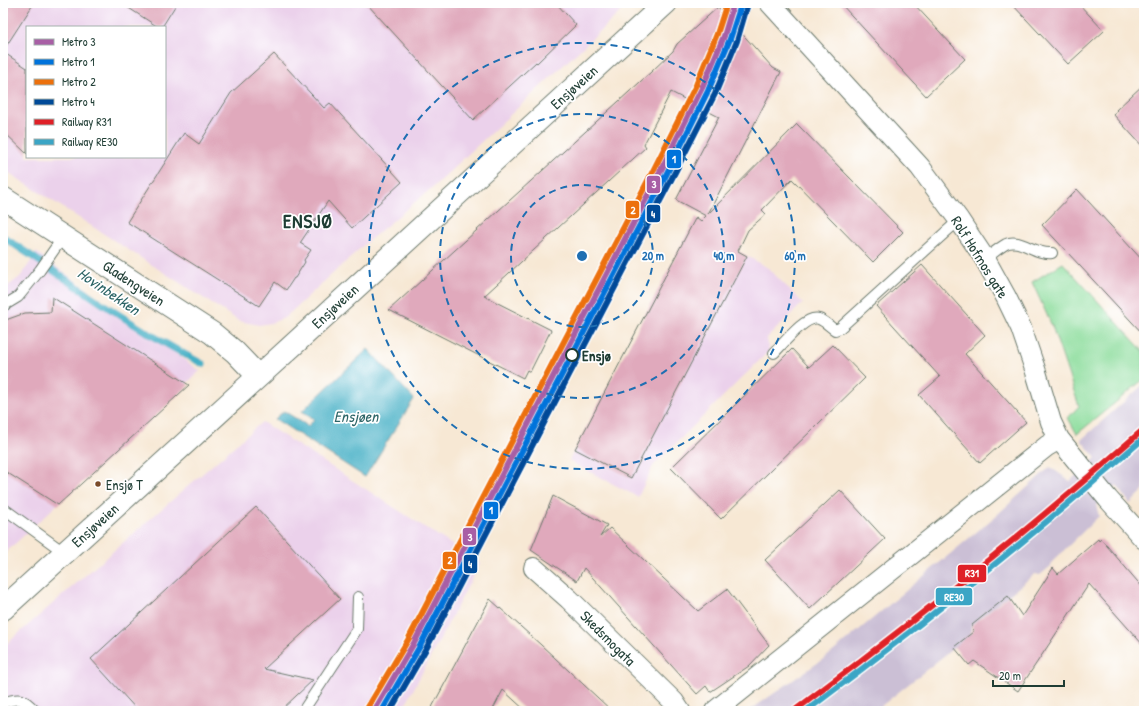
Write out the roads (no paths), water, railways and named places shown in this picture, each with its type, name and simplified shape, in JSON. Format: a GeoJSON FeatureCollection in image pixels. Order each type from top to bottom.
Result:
{"type":"FeatureCollection","features":[{"type":"Feature","properties":{"kind":"main road","name":"Ensjøveien"},"geometry":{"type":"LineString","coordinates":[[3,609],[666,3]]}},
{"type":"Feature","properties":{"kind":"main road","name":"Gladengveien"},"geometry":{"type":"LineString","coordinates":[[3,198],[212,333],[235,352],[258,376]]}},
{"type":"Feature","properties":{"kind":"street","name":"Rolf Hofmos gate"},"geometry":{"type":"LineString","coordinates":[[770,3],[920,167],[959,220],[985,259],[1006,296],[1021,328],[1051,422],[1059,439],[1144,539]]}},
{"type":"Feature","properties":{"kind":"street"},"geometry":{"type":"LineString","coordinates":[[715,711],[1047,446],[1059,439]]}},
{"type":"Feature","properties":{"kind":"street","name":"Skedsmogata"},"geometry":{"type":"LineString","coordinates":[[534,568],[569,599],[674,702],[680,711]]}},
{"type":"Feature","properties":{"kind":"lane"},"geometry":{"type":"LineString","coordinates":[[774,353],[796,330],[814,318],[818,318],[835,330],[840,328],[959,220]]}},
{"type":"Feature","properties":{"kind":"lane"},"geometry":{"type":"LineString","coordinates":[[3,306],[18,297],[40,270],[63,237]]}},
{"type":"Feature","properties":{"kind":"lane"},"geometry":{"type":"LineString","coordinates":[[985,259],[1006,244],[1012,242],[1018,243],[1042,254],[1052,253]]}},
{"type":"Feature","properties":{"kind":"lane"},"geometry":{"type":"LineString","coordinates":[[3,508],[65,552]]}},
{"type":"Feature","properties":{"kind":"lane"},"geometry":{"type":"LineString","coordinates":[[303,711],[357,629],[358,597]]}},
{"type":"Feature","properties":{"kind":"lane"},"geometry":{"type":"LineString","coordinates":[[3,703],[13,699],[24,700],[30,704],[35,711]]}},
{"type":"Feature","properties":{"kind":"water","name":"Ensjøen"},"geometry":{"type":"Polygon","coordinates":[[[368,349],[414,399],[365,477],[275,419],[284,411],[308,426],[314,419],[302,411],[368,349]]]}},
{"type":"Feature","properties":{"kind":"waterway","name":"Hovinbekken"},"geometry":{"type":"LineString","coordinates":[[3,237],[126,319],[203,364]]}},
{"type":"Feature","properties":{"kind":"metro line","name":"2"},"geometry":{"type":"LineString","coordinates":[[368,707],[408,640],[653,171],[696,85],[717,34],[727,3]]}},
{"type":"Feature","properties":{"kind":"metro line","name":"3"},"geometry":{"type":"LineString","coordinates":[[374,711],[414,643],[659,174],[702,88],[724,36],[734,3]]}},
{"type":"Feature","properties":{"kind":"metro line","name":"1"},"geometry":{"type":"LineString","coordinates":[[382,711],[420,646],[665,177],[708,91],[730,39],[741,5]]}},
{"type":"Feature","properties":{"kind":"metro line","name":"4"},"geometry":{"type":"LineString","coordinates":[[390,711],[426,649],[715,94],[737,41],[747,7]]}},
{"type":"Feature","properties":{"kind":"rail line","name":"R31"},"geometry":{"type":"LineString","coordinates":[[794,711],[972,574],[1144,429]]}},
{"type":"Feature","properties":{"kind":"rail line","name":"RE30"},"geometry":{"type":"LineString","coordinates":[[806,711],[978,578],[1062,509],[1144,438]]}},
{"type":"Feature","properties":{"kind":"place","name":"Ensjø"},"geometry":{"type":"Point","coordinates":[572,355]}},
{"type":"Feature","properties":{"kind":"place","name":"Ensjø T"},"geometry":{"type":"Point","coordinates":[98,484]}},
{"type":"Feature","properties":{"kind":"district","name":"ENSJØ"},"geometry":{"type":"Point","coordinates":[308,221]}}]}
